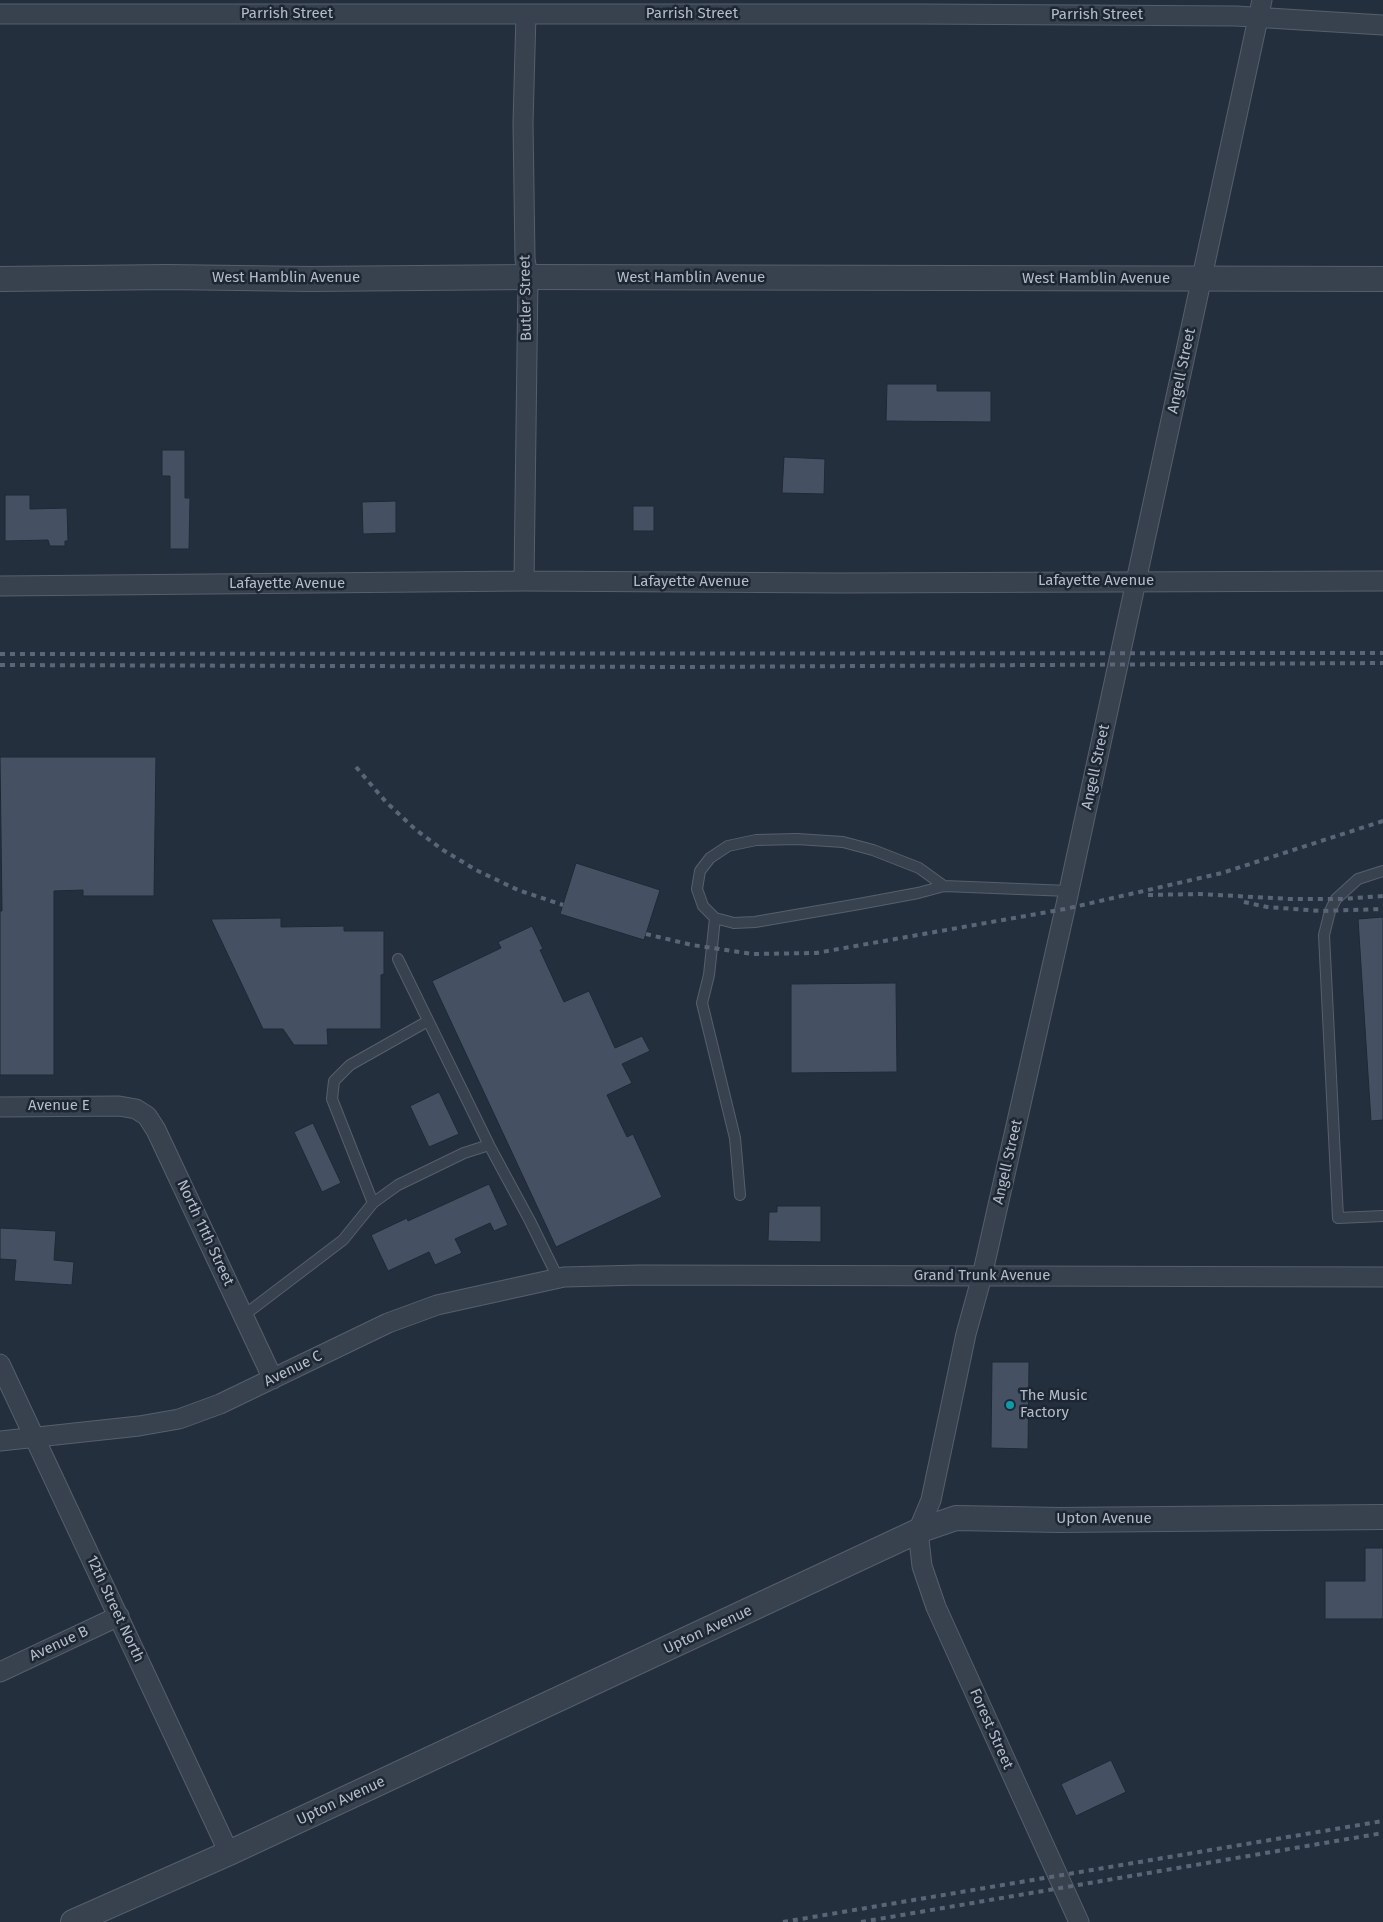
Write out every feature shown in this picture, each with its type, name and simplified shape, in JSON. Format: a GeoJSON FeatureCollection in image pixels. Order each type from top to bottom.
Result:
{"type":"FeatureCollection","features":[{"type":"Feature","properties":{"kind":"street","name":"Parrish Street"},"geometry":{"type":"LineString","coordinates":[[0,14],[921,14],[1260,8],[1383,25]]}},
{"type":"Feature","properties":{"kind":"street","name":"Angell Street"},"geometry":{"type":"LineString","coordinates":[[918,1531],[931,1500],[966,1334],[982,1276],[1069,891],[1260,8]]}},
{"type":"Feature","properties":{"kind":"street","name":"Butler Street"},"geometry":{"type":"LineString","coordinates":[[524,582],[528,278],[525,259],[523,123],[526,14]]}},
{"type":"Feature","properties":{"kind":"street","name":"West Hamblin Avenue"},"geometry":{"type":"LineString","coordinates":[[0,279],[167,277],[310,280],[528,278],[1383,279]]}},
{"type":"Feature","properties":{"kind":"street","name":"Lafayette Avenue"},"geometry":{"type":"LineString","coordinates":[[0,586],[524,582],[1383,581]]}},
{"type":"Feature","properties":{"kind":"street","name":"Avenue E"},"geometry":{"type":"LineString","coordinates":[[0,1107],[119,1106]]}},
{"type":"Feature","properties":{"kind":"street","name":"North 11th Street"},"geometry":{"type":"LineString","coordinates":[[119,1106],[136,1109],[147,1116],[156,1130],[273,1380]]}},
{"type":"Feature","properties":{"kind":"street","name":"Grand Trunk Avenue"},"geometry":{"type":"LineString","coordinates":[[582,1276],[1383,1277]]}},
{"type":"Feature","properties":{"kind":"street","name":"Avenue C"},"geometry":{"type":"LineString","coordinates":[[0,1442],[140,1426],[179,1419],[220,1404],[273,1380],[388,1323],[437,1305],[558,1278],[582,1276]]}},
{"type":"Feature","properties":{"kind":"street","name":"12th Street North"},"geometry":{"type":"LineString","coordinates":[[0,1364],[229,1853]]}},
{"type":"Feature","properties":{"kind":"street","name":"Upton Avenue"},"geometry":{"type":"LineString","coordinates":[[73,1922],[229,1853],[918,1531],[956,1518],[1069,1520],[1383,1517]]}},
{"type":"Feature","properties":{"kind":"street","name":"Forest Street"},"geometry":{"type":"LineString","coordinates":[[918,1531],[922,1566],[936,1607],[1080,1922]]}},
{"type":"Feature","properties":{"kind":"street","name":"Avenue B"},"geometry":{"type":"LineString","coordinates":[[0,1672],[119,1616]]}},
{"type":"Feature","properties":{"kind":"lane"},"geometry":{"type":"LineString","coordinates":[[944,886],[919,868],[873,850],[843,842],[797,839],[756,840],[728,846],[710,858],[700,871],[697,889],[703,906],[715,918],[734,923],[755,922],[918,893],[944,886],[1069,891]]}},
{"type":"Feature","properties":{"kind":"lane"},"geometry":{"type":"LineString","coordinates":[[1383,870],[1358,878],[1336,899],[1330,911],[1324,935],[1338,1218],[1383,1216]]}},
{"type":"Feature","properties":{"kind":"lane"},"geometry":{"type":"LineString","coordinates":[[715,918],[709,975],[702,1003],[735,1138],[740,1195]]}},
{"type":"Feature","properties":{"kind":"lane"},"geometry":{"type":"LineString","coordinates":[[398,959],[489,1145],[558,1278]]}},
{"type":"Feature","properties":{"kind":"lane"},"geometry":{"type":"LineString","coordinates":[[374,1203],[332,1099],[334,1080],[350,1065],[428,1020]]}},
{"type":"Feature","properties":{"kind":"lane"},"geometry":{"type":"LineString","coordinates":[[243,1316],[343,1240],[374,1203],[398,1185],[464,1153],[489,1145]]}},
{"type":"Feature","properties":{"kind":"building"},"geometry":{"type":"Polygon","coordinates":[[[887,384],[937,384],[937,391],[991,391],[991,422],[886,421],[887,384]]]}},
{"type":"Feature","properties":{"kind":"building"},"geometry":{"type":"Polygon","coordinates":[[[162,450],[185,450],[185,498],[190,498],[189,549],[170,549],[170,476],[162,476],[162,450]]]}},
{"type":"Feature","properties":{"kind":"building"},"geometry":{"type":"Polygon","coordinates":[[[784,457],[825,459],[824,494],[782,493],[784,457]]]}},
{"type":"Feature","properties":{"kind":"building"},"geometry":{"type":"Polygon","coordinates":[[[5,495],[30,495],[30,509],[67,508],[68,541],[65,541],[65,546],[50,546],[48,540],[5,541],[5,495]]]}},
{"type":"Feature","properties":{"kind":"building"},"geometry":{"type":"Polygon","coordinates":[[[396,501],[396,533],[363,534],[362,502],[396,501]]]}},
{"type":"Feature","properties":{"kind":"building"},"geometry":{"type":"Polygon","coordinates":[[[633,506],[654,506],[654,531],[633,531],[633,506]]]}},
{"type":"Feature","properties":{"kind":"building"},"geometry":{"type":"Polygon","coordinates":[[[0,757],[156,757],[154,896],[83,896],[83,890],[54,891],[54,1075],[0,1075],[0,911],[2,911],[0,757]]]}},
{"type":"Feature","properties":{"kind":"building"},"geometry":{"type":"Polygon","coordinates":[[[576,863],[660,890],[644,940],[560,914],[576,863]]]}},
{"type":"Feature","properties":{"kind":"building"},"geometry":{"type":"Polygon","coordinates":[[[1383,917],[1383,1120],[1371,1121],[1358,919],[1383,917]]]}},
{"type":"Feature","properties":{"kind":"building"},"geometry":{"type":"Polygon","coordinates":[[[281,918],[281,927],[344,926],[344,931],[384,931],[384,974],[381,975],[381,1029],[327,1029],[328,1045],[294,1045],[283,1029],[263,1029],[211,919],[281,918]]]}},
{"type":"Feature","properties":{"kind":"building"},"geometry":{"type":"Polygon","coordinates":[[[532,926],[543,949],[540,950],[564,1002],[589,991],[615,1048],[642,1036],[650,1051],[622,1064],[632,1083],[607,1095],[627,1137],[633,1134],[662,1197],[556,1247],[432,981],[501,948],[498,942],[532,926]]]}},
{"type":"Feature","properties":{"kind":"building"},"geometry":{"type":"Polygon","coordinates":[[[896,983],[897,1072],[791,1073],[791,984],[896,983]]]}},
{"type":"Feature","properties":{"kind":"building"},"geometry":{"type":"Polygon","coordinates":[[[439,1092],[459,1134],[429,1147],[410,1106],[439,1092]]]}},
{"type":"Feature","properties":{"kind":"building"},"geometry":{"type":"Polygon","coordinates":[[[313,1123],[341,1183],[322,1192],[294,1132],[313,1123]]]}},
{"type":"Feature","properties":{"kind":"building"},"geometry":{"type":"Polygon","coordinates":[[[489,1184],[508,1225],[494,1231],[490,1223],[455,1239],[462,1253],[435,1265],[429,1252],[388,1271],[371,1235],[407,1218],[408,1221],[489,1184]]]}},
{"type":"Feature","properties":{"kind":"building"},"geometry":{"type":"Polygon","coordinates":[[[777,1206],[821,1206],[821,1242],[768,1241],[769,1212],[777,1212],[777,1206]]]}},
{"type":"Feature","properties":{"kind":"building"},"geometry":{"type":"Polygon","coordinates":[[[0,1228],[56,1231],[54,1260],[74,1262],[72,1285],[14,1281],[16,1260],[0,1259],[0,1228]]]}},
{"type":"Feature","properties":{"kind":"building","name":"The Music Factory"},"geometry":{"type":"Polygon","coordinates":[[[992,1362],[1029,1362],[1028,1449],[991,1448],[992,1362]]]}},
{"type":"Feature","properties":{"kind":"building"},"geometry":{"type":"Polygon","coordinates":[[[1365,1548],[1383,1548],[1383,1619],[1325,1619],[1325,1581],[1365,1581],[1365,1548]]]}},
{"type":"Feature","properties":{"kind":"building"},"geometry":{"type":"Polygon","coordinates":[[[1111,1760],[1126,1792],[1076,1816],[1061,1784],[1111,1760]]]}},
{"type":"Feature","properties":{"kind":"railway"},"geometry":{"type":"LineString","coordinates":[[0,654],[1383,653]]}},
{"type":"Feature","properties":{"kind":"railway"},"geometry":{"type":"LineString","coordinates":[[0,665],[688,667],[1383,663]]}},
{"type":"Feature","properties":{"kind":"railway"},"geometry":{"type":"LineString","coordinates":[[356,767],[386,802],[416,830],[443,850],[476,870],[518,890],[563,905]]}},
{"type":"Feature","properties":{"kind":"railway"},"geometry":{"type":"LineString","coordinates":[[646,934],[692,945],[753,954],[816,953],[1065,909],[1222,873],[1383,821]]}},
{"type":"Feature","properties":{"kind":"railway"},"geometry":{"type":"LineString","coordinates":[[1148,895],[1200,894],[1290,899],[1342,899],[1383,896]]}},
{"type":"Feature","properties":{"kind":"railway"},"geometry":{"type":"LineString","coordinates":[[1244,902],[1267,907],[1321,911],[1383,909]]}},
{"type":"Feature","properties":{"kind":"railway"},"geometry":{"type":"LineString","coordinates":[[783,1922],[1383,1821]]}},
{"type":"Feature","properties":{"kind":"railway"},"geometry":{"type":"LineString","coordinates":[[861,1922],[1383,1833]]}},
{"type":"Feature","properties":{"kind":"place","name":"The Music Factory"},"geometry":{"type":"Point","coordinates":[1010,1405]}}]}
